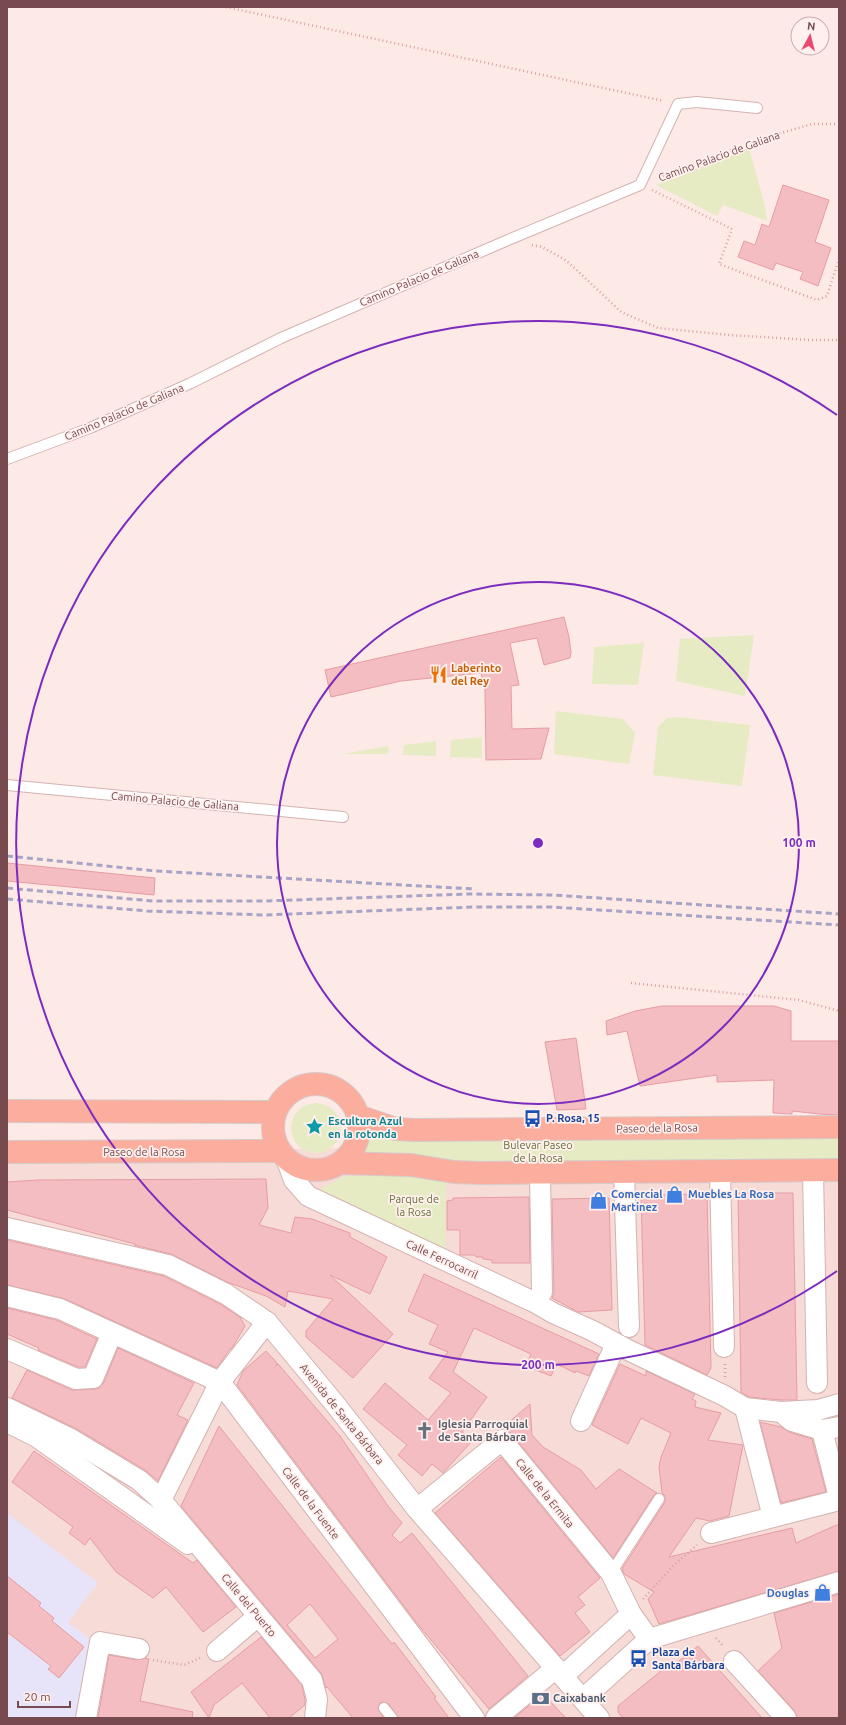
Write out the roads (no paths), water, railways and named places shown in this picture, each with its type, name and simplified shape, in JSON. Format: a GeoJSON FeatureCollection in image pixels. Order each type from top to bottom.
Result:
{"type":"FeatureCollection","features":[{"type":"Feature","properties":{"kind":"main road"},"geometry":{"type":"LineString","coordinates":[[310,1084],[326,1085],[340,1091],[351,1102],[358,1116],[358,1137],[354,1147],[348,1156],[340,1163],[324,1169],[306,1169],[295,1165],[283,1154],[275,1142],[273,1122],[275,1112],[283,1099],[295,1089],[310,1084]]}},
{"type":"Feature","properties":{"kind":"main road"},"geometry":{"type":"LineString","coordinates":[[7,1111],[275,1112]]}},
{"type":"Feature","properties":{"kind":"main road","name":"Paseo de la Rosa"},"geometry":{"type":"LineString","coordinates":[[358,1116],[396,1129],[415,1130],[839,1126]]}},
{"type":"Feature","properties":{"kind":"main road","name":"Paseo de la Rosa"},"geometry":{"type":"LineString","coordinates":[[7,1152],[283,1154]]}},
{"type":"Feature","properties":{"kind":"main road"},"geometry":{"type":"LineString","coordinates":[[340,1163],[411,1166],[454,1172],[540,1173],[839,1170]]}},
{"type":"Feature","properties":{"kind":"street","name":"Calle Ferrocarril"},"geometry":{"type":"LineString","coordinates":[[283,1154],[294,1180],[308,1196],[536,1303],[553,1313],[725,1396],[745,1408],[781,1412],[818,1410],[839,1404]]}},
{"type":"Feature","properties":{"kind":"street"},"geometry":{"type":"LineString","coordinates":[[813,1170],[817,1383]]}},
{"type":"Feature","properties":{"kind":"street"},"geometry":{"type":"LineString","coordinates":[[624,1172],[629,1328]]}},
{"type":"Feature","properties":{"kind":"street"},"geometry":{"type":"LineString","coordinates":[[720,1172],[724,1347]]}},
{"type":"Feature","properties":{"kind":"street"},"geometry":{"type":"LineString","coordinates":[[540,1173],[542,1292]]}},
{"type":"Feature","properties":{"kind":"street","name":"Avenida de Santa Bárbara"},"geometry":{"type":"LineString","coordinates":[[7,1228],[168,1265],[226,1294],[267,1322],[335,1404],[417,1509],[583,1699],[596,1717]]}},
{"type":"Feature","properties":{"kind":"street","name":"Calle de la Fuente"},"geometry":{"type":"LineString","coordinates":[[7,1296],[60,1309],[220,1382],[474,1718]]}},
{"type":"Feature","properties":{"kind":"street"},"geometry":{"type":"LineString","coordinates":[[161,1500],[220,1382],[267,1322]]}},
{"type":"Feature","properties":{"kind":"street"},"geometry":{"type":"LineString","coordinates":[[7,1349],[76,1378],[93,1378],[112,1333]]}},
{"type":"Feature","properties":{"kind":"street"},"geometry":{"type":"LineString","coordinates":[[581,1421],[616,1344]]}},
{"type":"Feature","properties":{"kind":"street","name":"Calle del Puerto"},"geometry":{"type":"LineString","coordinates":[[7,1408],[71,1439],[139,1480],[161,1500],[312,1680],[317,1699],[315,1718]]}},
{"type":"Feature","properties":{"kind":"street"},"geometry":{"type":"LineString","coordinates":[[745,1408],[773,1517]]}},
{"type":"Feature","properties":{"kind":"street","name":"Calle Ferrocarril"},"geometry":{"type":"LineString","coordinates":[[781,1412],[792,1421],[830,1429]]}},
{"type":"Feature","properties":{"kind":"street"},"geometry":{"type":"LineString","coordinates":[[7,1422],[37,1437],[192,1547],[233,1586]]}},
{"type":"Feature","properties":{"kind":"street"},"geometry":{"type":"LineString","coordinates":[[711,1532],[773,1517],[839,1498],[830,1429]]}},
{"type":"Feature","properties":{"kind":"street","name":"Calle de la Ermita"},"geometry":{"type":"LineString","coordinates":[[417,1509],[502,1440],[611,1573],[631,1614]]}},
{"type":"Feature","properties":{"kind":"street"},"geometry":{"type":"LineString","coordinates":[[583,1699],[649,1638],[839,1582]]}},
{"type":"Feature","properties":{"kind":"street"},"geometry":{"type":"LineString","coordinates":[[496,1718],[559,1672],[631,1614],[649,1638]]}},
{"type":"Feature","properties":{"kind":"street"},"geometry":{"type":"LineString","coordinates":[[217,1651],[258,1616]]}},
{"type":"Feature","properties":{"kind":"street"},"geometry":{"type":"LineString","coordinates":[[86,1718],[100,1642],[139,1649]]}},
{"type":"Feature","properties":{"kind":"street"},"geometry":{"type":"LineString","coordinates":[[734,1661],[786,1718]]}},
{"type":"Feature","properties":{"kind":"lane","name":"Camino Palacio de Galiana"},"geometry":{"type":"LineString","coordinates":[[7,459],[90,428],[191,382],[281,338],[640,185],[678,104],[697,102],[757,108]]}},
{"type":"Feature","properties":{"kind":"lane","name":"Camino Palacio de Galiana"},"geometry":{"type":"LineString","coordinates":[[7,785],[343,817]]}},
{"type":"Feature","properties":{"kind":"lane"},"geometry":{"type":"LineString","coordinates":[[611,1573],[659,1499]]}},
{"type":"Feature","properties":{"kind":"lane"},"geometry":{"type":"LineString","coordinates":[[384,1708],[392,1718]]}},
{"type":"Feature","properties":{"kind":"railway"},"geometry":{"type":"LineString","coordinates":[[7,856],[156,871],[474,889]]}},
{"type":"Feature","properties":{"kind":"railway"},"geometry":{"type":"LineString","coordinates":[[7,888],[153,901],[265,901],[469,894],[553,895],[839,914]]}},
{"type":"Feature","properties":{"kind":"railway"},"geometry":{"type":"LineString","coordinates":[[7,899],[147,911],[265,915],[473,907],[551,907],[839,925]]}},
{"type":"Feature","properties":{"kind":"place","name":"Laberinto del Rey"},"geometry":{"type":"Point","coordinates":[438,674]}},
{"type":"Feature","properties":{"kind":"place","name":"P. Rosa, 15"},"geometry":{"type":"Point","coordinates":[533,1118]}},
{"type":"Feature","properties":{"kind":"place","name":"Escultura Azul en la rotonda"},"geometry":{"type":"Point","coordinates":[315,1127]}},
{"type":"Feature","properties":{"kind":"place","name":"Muebles La Rosa"},"geometry":{"type":"Point","coordinates":[675,1194]}},
{"type":"Feature","properties":{"kind":"place","name":"Comercial Martinez"},"geometry":{"type":"Point","coordinates":[598,1200]}},
{"type":"Feature","properties":{"kind":"place","name":"Iglesia Parroquial de Santa Bárbara"},"geometry":{"type":"Point","coordinates":[425,1430]}},
{"type":"Feature","properties":{"kind":"place","name":"Douglas"},"geometry":{"type":"Point","coordinates":[822,1593]}},
{"type":"Feature","properties":{"kind":"place","name":"Plaza de Santa Bárbara"},"geometry":{"type":"Point","coordinates":[639,1658]}},
{"type":"Feature","properties":{"kind":"place","name":"Caixabank"},"geometry":{"type":"Point","coordinates":[540,1698]}},
{"type":"Feature","properties":{"kind":"park label","name":"Bulevar Paseo de la Rosa"},"geometry":{"type":"Point","coordinates":[538,1151]}},
{"type":"Feature","properties":{"kind":"park label","name":"Parque de la Rosa"},"geometry":{"type":"Point","coordinates":[414,1205]}}]}
